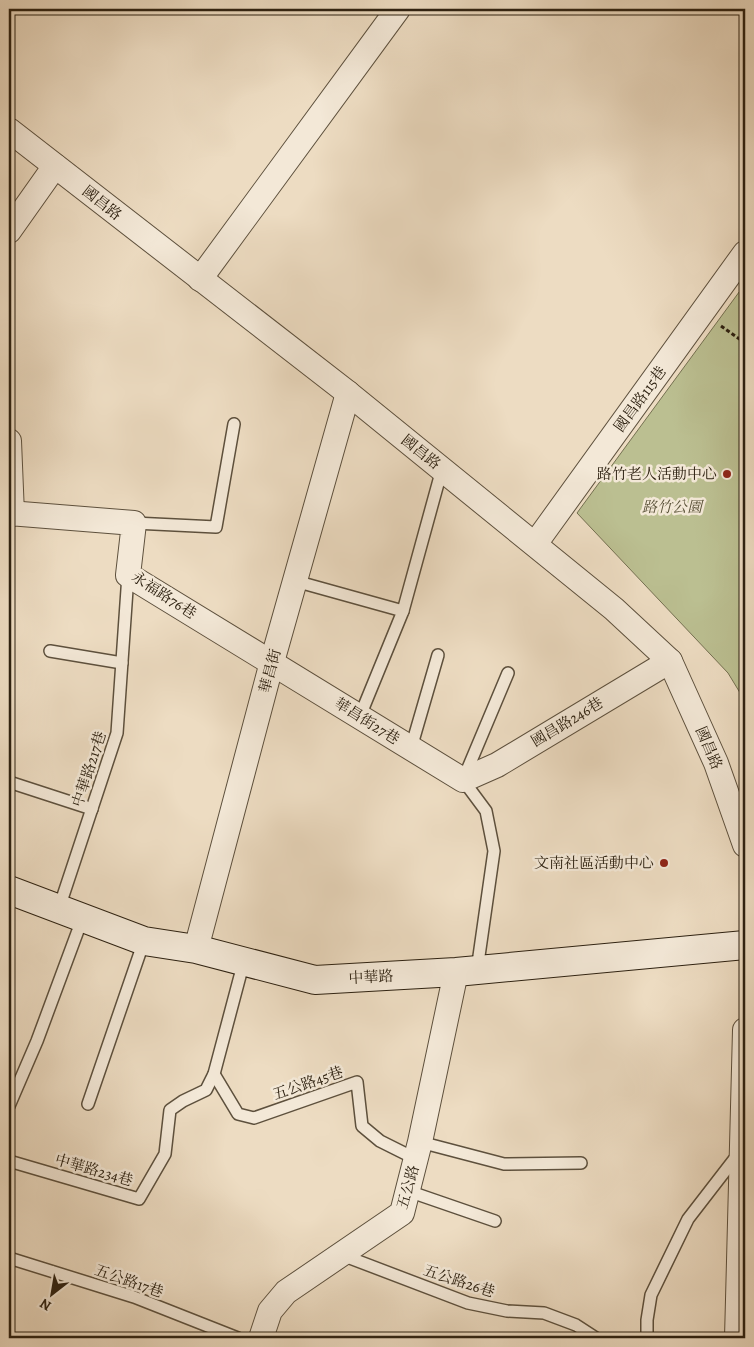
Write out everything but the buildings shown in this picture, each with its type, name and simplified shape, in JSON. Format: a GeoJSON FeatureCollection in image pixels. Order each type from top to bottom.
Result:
{"type":"FeatureCollection","features":[{"type":"Feature","properties":{"kind":"street"},"geometry":{"type":"LineString","coordinates":[[200,279],[388,12]]}},
{"type":"Feature","properties":{"kind":"street","name":"國昌路"},"geometry":{"type":"LineString","coordinates":[[9,130],[348,393],[614,608],[670,661],[716,762],[745,845]]}},
{"type":"Feature","properties":{"kind":"street"},"geometry":{"type":"LineString","coordinates":[[9,231],[55,166]]}},
{"type":"Feature","properties":{"kind":"street","name":"國昌路115巷"},"geometry":{"type":"LineString","coordinates":[[535,544],[745,253]]}},
{"type":"Feature","properties":{"kind":"street","name":"華昌街"},"geometry":{"type":"LineString","coordinates":[[196,949],[272,662],[348,393]]}},
{"type":"Feature","properties":{"kind":"street"},"geometry":{"type":"LineString","coordinates":[[9,441],[10,513],[134,523]]}},
{"type":"Feature","properties":{"kind":"street","name":"永福路76巷"},"geometry":{"type":"LineString","coordinates":[[134,523],[128,575],[272,662]]}},
{"type":"Feature","properties":{"kind":"street","name":"國昌路246巷"},"geometry":{"type":"LineString","coordinates":[[463,780],[497,765],[670,661]]}},
{"type":"Feature","properties":{"kind":"street","name":"華昌街27巷"},"geometry":{"type":"LineString","coordinates":[[272,662],[463,780]]}},
{"type":"Feature","properties":{"kind":"street","name":"中華路"},"geometry":{"type":"LineString","coordinates":[[10,893],[71,913],[144,941],[196,949],[315,980],[467,971],[745,946]]}},
{"type":"Feature","properties":{"kind":"street","name":"五公路"},"geometry":{"type":"LineString","coordinates":[[261,1338],[270,1311],[286,1292],[402,1213],[467,971]]}},
{"type":"Feature","properties":{"kind":"street"},"geometry":{"type":"LineString","coordinates":[[737,1338],[745,1030]]}},
{"type":"Feature","properties":{"kind":"lane"},"geometry":{"type":"LineString","coordinates":[[134,523],[216,527],[234,424]]}},
{"type":"Feature","properties":{"kind":"lane"},"geometry":{"type":"LineString","coordinates":[[360,716],[403,611],[442,469]]}},
{"type":"Feature","properties":{"kind":"lane","name":"中華路217巷"},"geometry":{"type":"LineString","coordinates":[[9,1106],[38,1041],[71,913],[92,809],[117,733],[128,575]]}},
{"type":"Feature","properties":{"kind":"lane"},"geometry":{"type":"LineString","coordinates":[[295,581],[403,611]]}},
{"type":"Feature","properties":{"kind":"lane"},"geometry":{"type":"LineString","coordinates":[[50,651],[122,663]]}},
{"type":"Feature","properties":{"kind":"lane"},"geometry":{"type":"LineString","coordinates":[[411,748],[438,655]]}},
{"type":"Feature","properties":{"kind":"lane"},"geometry":{"type":"LineString","coordinates":[[467,971],[494,851],[486,811],[463,780],[508,673]]}},
{"type":"Feature","properties":{"kind":"lane"},"geometry":{"type":"LineString","coordinates":[[9,782],[92,809]]}},
{"type":"Feature","properties":{"kind":"lane"},"geometry":{"type":"LineString","coordinates":[[88,1104],[144,941]]}},
{"type":"Feature","properties":{"kind":"lane","name":"中華路234巷"},"geometry":{"type":"LineString","coordinates":[[9,1161],[139,1199],[165,1154],[170,1110],[183,1100],[206,1090],[214,1074],[244,962]]}},
{"type":"Feature","properties":{"kind":"lane","name":"五公路45巷"},"geometry":{"type":"LineString","coordinates":[[214,1074],[238,1114],[254,1118],[357,1082],[362,1126],[380,1141],[418,1150]]}},
{"type":"Feature","properties":{"kind":"lane"},"geometry":{"type":"LineString","coordinates":[[647,1338],[647,1320],[651,1295],[688,1219],[741,1149]]}},
{"type":"Feature","properties":{"kind":"lane"},"geometry":{"type":"LineString","coordinates":[[418,1150],[504,1164],[581,1162]]}},
{"type":"Feature","properties":{"kind":"lane"},"geometry":{"type":"LineString","coordinates":[[408,1191],[496,1222]]}},
{"type":"Feature","properties":{"kind":"lane","name":"五公路26巷"},"geometry":{"type":"LineString","coordinates":[[342,1255],[468,1303],[507,1311],[544,1313],[576,1325],[596,1338]]}},
{"type":"Feature","properties":{"kind":"lane","name":"五公路17巷"},"geometry":{"type":"LineString","coordinates":[[9,1258],[134,1297],[238,1338]]}},
{"type":"Feature","properties":{"kind":"path"},"geometry":{"type":"LineString","coordinates":[[703,312],[745,343]]}},
{"type":"Feature","properties":{"kind":"green space","name":"路竹公園"},"geometry":{"type":"Polygon","coordinates":[[[745,284],[745,701],[728,673],[577,513],[745,284]]]}},
{"type":"Feature","properties":{"kind":"place","name":"路竹老人活動中心"},"geometry":{"type":"Point","coordinates":[727,474]}},
{"type":"Feature","properties":{"kind":"place","name":"文南社區活動中心"},"geometry":{"type":"Point","coordinates":[664,863]}}]}
